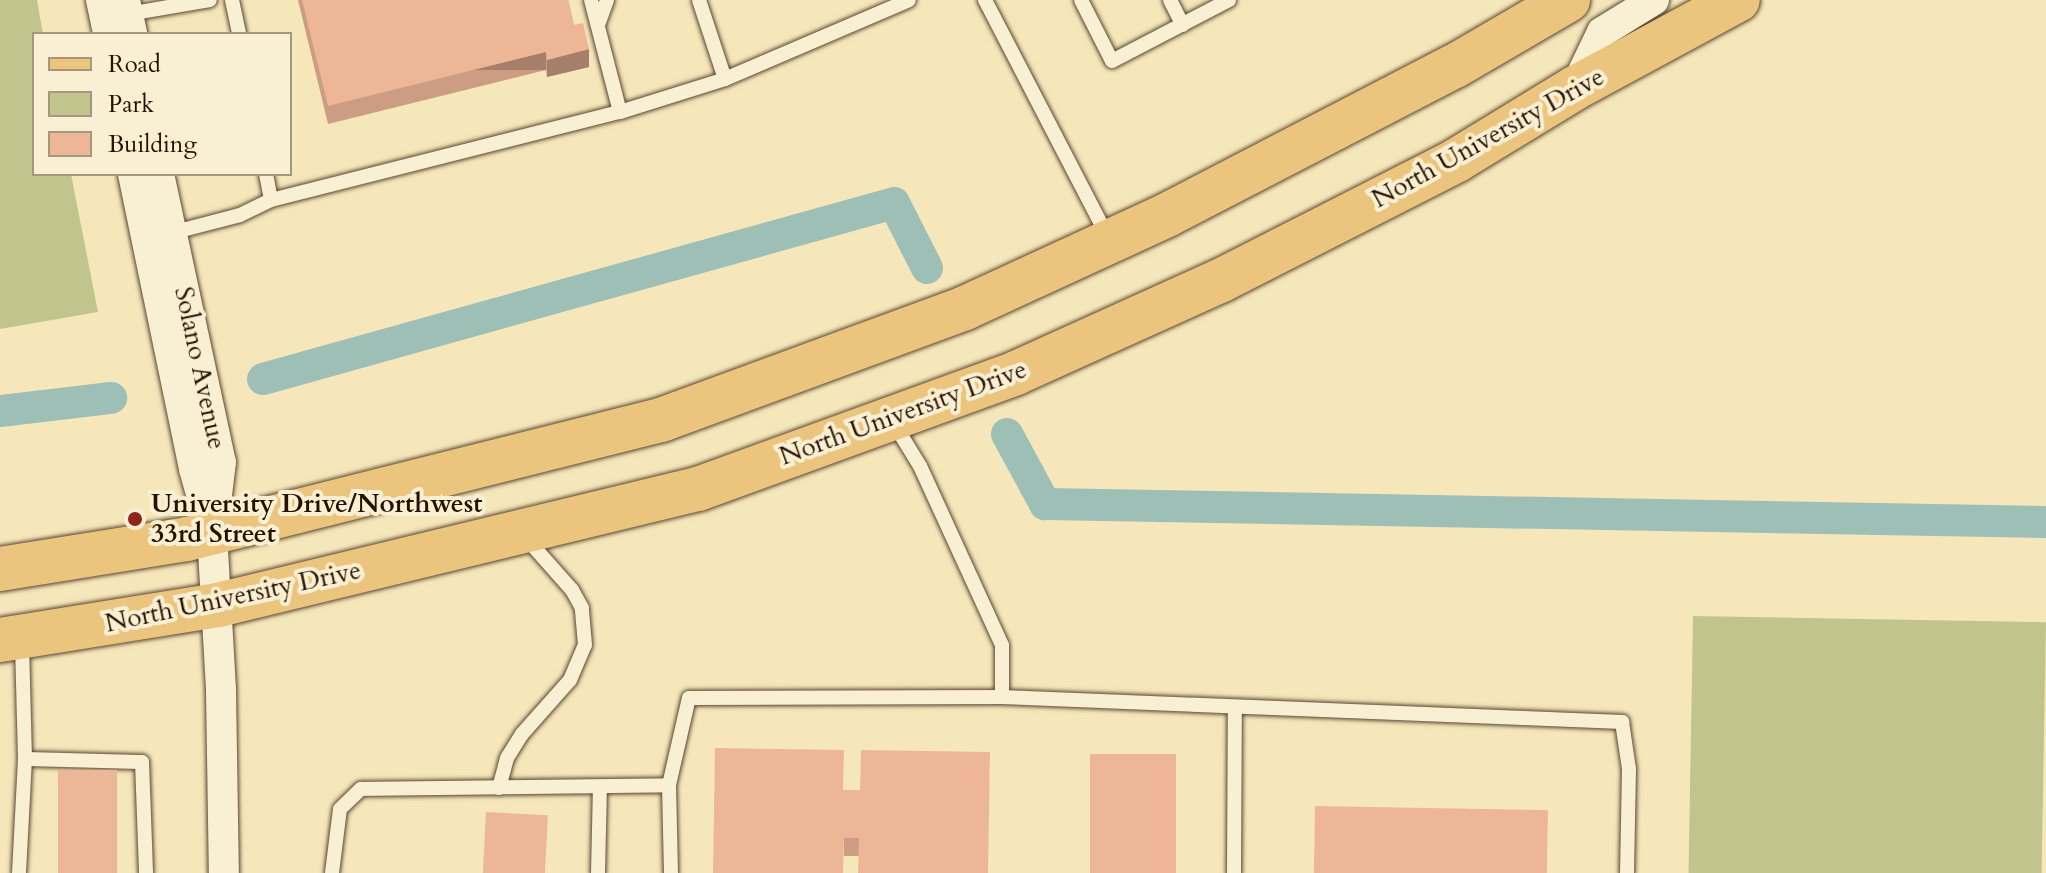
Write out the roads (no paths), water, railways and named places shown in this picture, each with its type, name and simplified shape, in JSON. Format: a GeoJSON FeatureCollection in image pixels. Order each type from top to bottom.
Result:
{"type":"FeatureCollection","features":[{"type":"Feature","properties":{"kind":"main road"},"geometry":{"type":"LineString","coordinates":[[0,569],[212,533],[661,420],[965,308],[1110,241],[1441,74],[1568,0]]}},
{"type":"Feature","properties":{"kind":"main road","name":"North University Drive"},"geometry":{"type":"LineString","coordinates":[[11,638],[218,605],[698,489],[1016,373],[1220,281],[1457,160],[1575,88],[1738,0]]}},
{"type":"Feature","properties":{"kind":"street"},"geometry":{"type":"LineString","coordinates":[[1575,88],[1602,32],[1654,0]]}},
{"type":"Feature","properties":{"kind":"street","name":"Solano Avenue"},"geometry":{"type":"LineString","coordinates":[[133,176],[191,453],[212,533]]}},
{"type":"Feature","properties":{"kind":"street","name":"Solano Avenue"},"geometry":{"type":"LineString","coordinates":[[159,176],[221,462],[212,533]]}},
{"type":"Feature","properties":{"kind":"street"},"geometry":{"type":"LineString","coordinates":[[212,533],[218,605],[224,873]]}},
{"type":"Feature","properties":{"kind":"lane"},"geometry":{"type":"LineString","coordinates":[[119,16],[210,0]]}},
{"type":"Feature","properties":{"kind":"lane"},"geometry":{"type":"LineString","coordinates":[[232,0],[239,32]]}},
{"type":"Feature","properties":{"kind":"lane"},"geometry":{"type":"LineString","coordinates":[[591,0],[620,112]]}},
{"type":"Feature","properties":{"kind":"lane"},"geometry":{"type":"LineString","coordinates":[[597,26],[607,0]]}},
{"type":"Feature","properties":{"kind":"lane"},"geometry":{"type":"LineString","coordinates":[[699,0],[725,79]]}},
{"type":"Feature","properties":{"kind":"lane"},"geometry":{"type":"LineString","coordinates":[[171,233],[240,215],[271,200],[620,112],[725,79],[909,0]]}},
{"type":"Feature","properties":{"kind":"lane"},"geometry":{"type":"LineString","coordinates":[[985,0],[1110,241]]}},
{"type":"Feature","properties":{"kind":"lane"},"geometry":{"type":"LineString","coordinates":[[1081,0],[1112,61],[1229,0]]}},
{"type":"Feature","properties":{"kind":"lane"},"geometry":{"type":"LineString","coordinates":[[1170,0],[1183,25]]}},
{"type":"Feature","properties":{"kind":"lane"},"geometry":{"type":"LineString","coordinates":[[266,176],[271,200]]}},
{"type":"Feature","properties":{"kind":"lane"},"geometry":{"type":"LineString","coordinates":[[891,418],[920,466],[1002,645],[1002,697]]}},
{"type":"Feature","properties":{"kind":"lane"},"geometry":{"type":"LineString","coordinates":[[499,788],[507,758],[522,734],[570,680],[585,645],[586,625],[577,599],[520,532]]}},
{"type":"Feature","properties":{"kind":"lane"},"geometry":{"type":"LineString","coordinates":[[11,638],[25,759],[19,873]]}},
{"type":"Feature","properties":{"kind":"lane"},"geometry":{"type":"LineString","coordinates":[[671,873],[669,785],[689,698],[1002,697],[1622,722],[1629,769],[1627,873]]}},
{"type":"Feature","properties":{"kind":"lane"},"geometry":{"type":"LineString","coordinates":[[1234,873],[1235,708]]}},
{"type":"Feature","properties":{"kind":"lane"},"geometry":{"type":"LineString","coordinates":[[25,759],[142,762],[146,873]]}},
{"type":"Feature","properties":{"kind":"lane"},"geometry":{"type":"LineString","coordinates":[[332,873],[340,809],[361,789],[669,785]]}},
{"type":"Feature","properties":{"kind":"lane"},"geometry":{"type":"LineString","coordinates":[[598,873],[600,787]]}},
{"type":"Feature","properties":{"kind":"waterway"},"geometry":{"type":"LineString","coordinates":[[263,379],[894,203],[927,268]]}},
{"type":"Feature","properties":{"kind":"waterway"},"geometry":{"type":"LineString","coordinates":[[0,411],[111,398]]}},
{"type":"Feature","properties":{"kind":"waterway"},"geometry":{"type":"LineString","coordinates":[[1007,434],[1045,504],[2046,522]]}},
{"type":"Feature","properties":{"kind":"place","name":"University Drive/Northwest 33rd Street"},"geometry":{"type":"Point","coordinates":[135,519]}}]}
